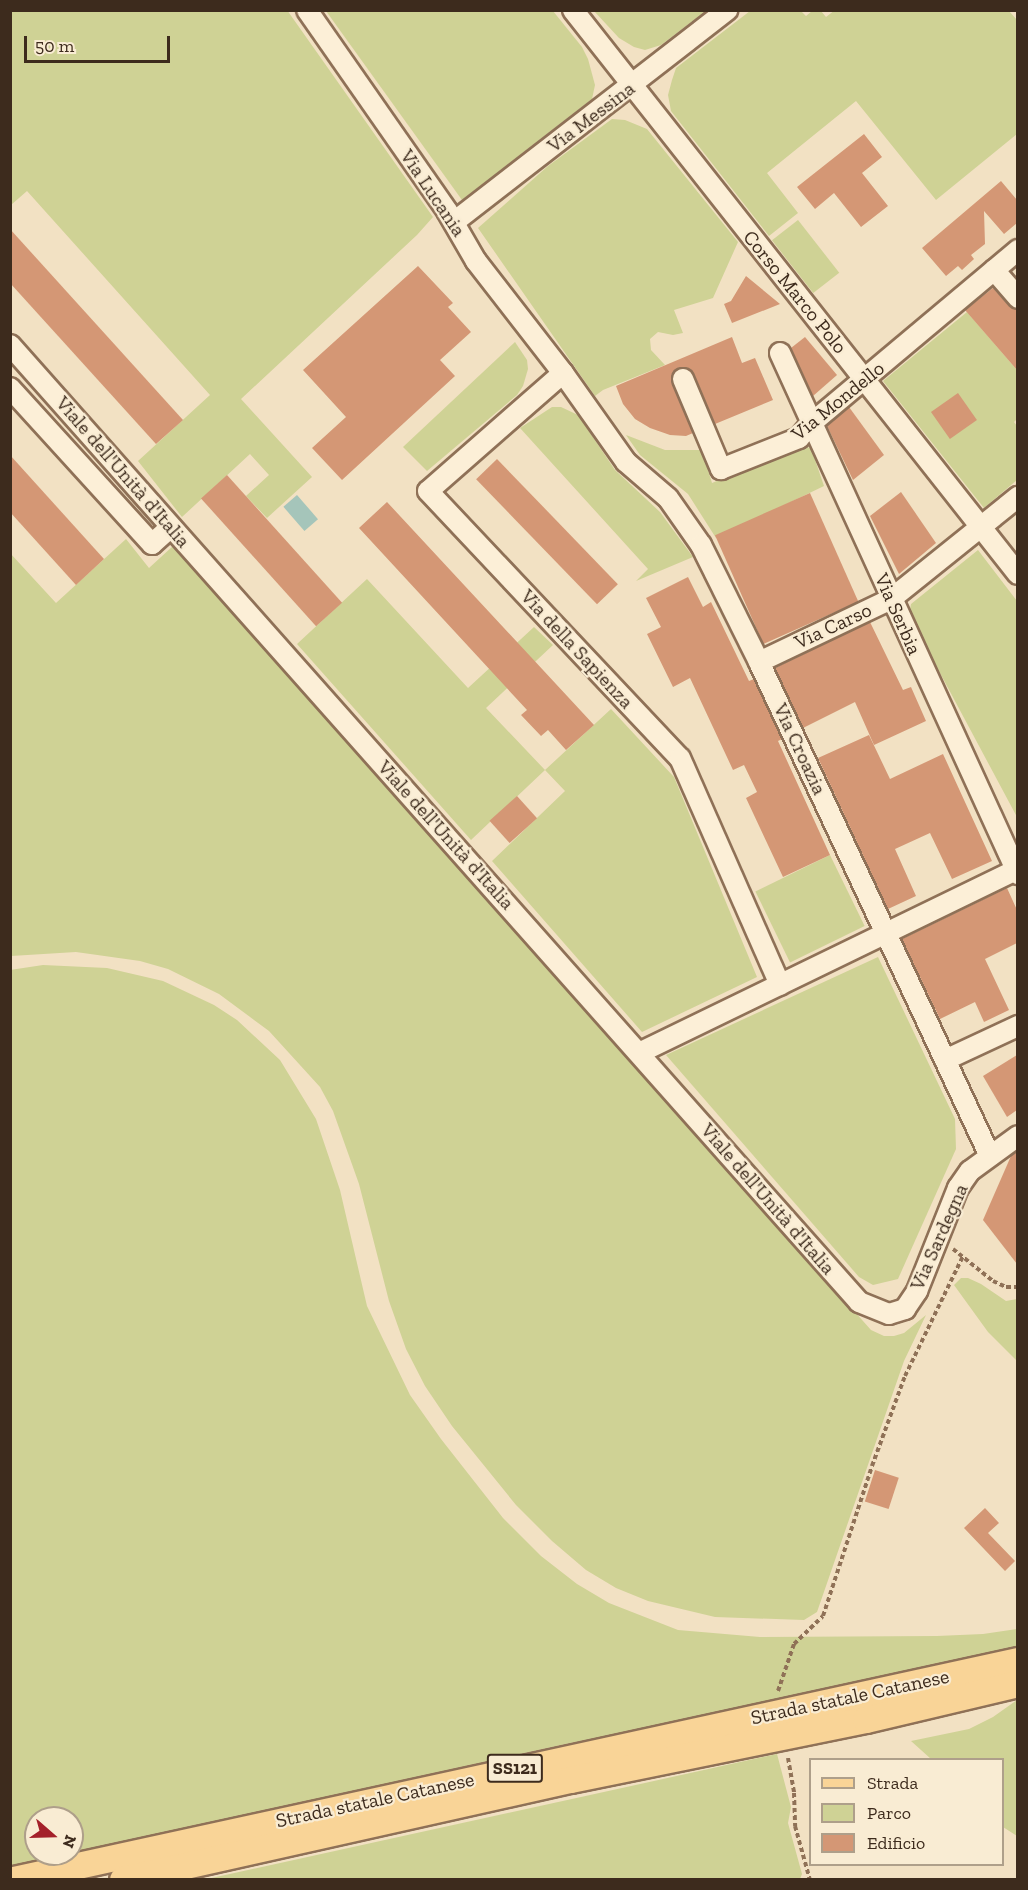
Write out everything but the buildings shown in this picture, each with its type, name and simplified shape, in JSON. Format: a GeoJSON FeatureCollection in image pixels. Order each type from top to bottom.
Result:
{"type":"FeatureCollection","features":[{"type":"Feature","properties":{"kind":"main road","name":"Strada statale Catanese"},"geometry":{"type":"LineString","coordinates":[[14,1880],[1017,1661]]}},
{"type":"Feature","properties":{"kind":"main road","name":"Strada statale Catanese"},"geometry":{"type":"LineString","coordinates":[[123,1880],[571,1780],[866,1720],[1017,1684]]}},
{"type":"Feature","properties":{"kind":"street","name":"Via Lucania"},"geometry":{"type":"LineString","coordinates":[[307,10],[454,222],[476,261],[563,373]]}},
{"type":"Feature","properties":{"kind":"street","name":"Corso Marco Polo"},"geometry":{"type":"LineString","coordinates":[[573,10],[1017,573]]}},
{"type":"Feature","properties":{"kind":"street","name":"Via Messina"},"geometry":{"type":"LineString","coordinates":[[454,222],[727,10]]}},
{"type":"Feature","properties":{"kind":"street","name":"Via Mondello"},"geometry":{"type":"LineString","coordinates":[[683,379],[722,469],[799,438],[813,422],[1017,250]]}},
{"type":"Feature","properties":{"kind":"street"},"geometry":{"type":"LineString","coordinates":[[994,270],[1017,298]]}},
{"type":"Feature","properties":{"kind":"street","name":"Viale dell'Unità d'Italia"},"geometry":{"type":"LineString","coordinates":[[10,345],[859,1302],[890,1314]]}},
{"type":"Feature","properties":{"kind":"street","name":"Via Serbia"},"geometry":{"type":"LineString","coordinates":[[780,353],[1017,872]]}},
{"type":"Feature","properties":{"kind":"street","name":"Via Croazia"},"geometry":{"type":"LineString","coordinates":[[563,373],[626,462],[668,498],[688,524],[759,662],[990,1156]]}},
{"type":"Feature","properties":{"kind":"street","name":"Via della Sapienza"},"geometry":{"type":"LineString","coordinates":[[563,373],[428,491],[680,758],[780,985]]}},
{"type":"Feature","properties":{"kind":"street"},"geometry":{"type":"LineString","coordinates":[[10,388],[152,544],[171,527]]}},
{"type":"Feature","properties":{"kind":"street","name":"Via Carso"},"geometry":{"type":"LineString","coordinates":[[759,662],[891,599],[1017,497]]}},
{"type":"Feature","properties":{"kind":"street"},"geometry":{"type":"LineString","coordinates":[[639,1053],[1017,872]]}},
{"type":"Feature","properties":{"kind":"street"},"geometry":{"type":"LineString","coordinates":[[945,1060],[1017,1026]]}},
{"type":"Feature","properties":{"kind":"street","name":"Via Sardegna"},"geometry":{"type":"LineString","coordinates":[[890,1314],[905,1309],[917,1291],[958,1188],[970,1171],[1016,1140]]}},
{"type":"Feature","properties":{"kind":"path"},"geometry":{"type":"LineString","coordinates":[[938,1238],[993,1281],[1006,1287],[1017,1287]]}},
{"type":"Feature","properties":{"kind":"path"},"geometry":{"type":"LineString","coordinates":[[777,1693],[794,1644],[823,1616],[868,1477],[905,1376],[963,1256]]}},
{"type":"Feature","properties":{"kind":"path"},"geometry":{"type":"LineString","coordinates":[[787,1751],[794,1793],[795,1826],[810,1880]]}},
{"type":"Feature","properties":{"kind":"green space"},"geometry":{"type":"Polygon","coordinates":[[[287,10],[433,217],[417,235],[241,399],[312,477],[267,518],[246,496],[269,475],[250,454],[182,517],[138,461],[210,395],[27,191],[11,205],[11,11],[287,10]]]}},
{"type":"Feature","properties":{"kind":"green space"},"geometry":{"type":"Polygon","coordinates":[[[835,10],[1009,11],[1017,20],[1017,134],[936,200],[856,101],[767,173],[798,213],[769,236],[671,111],[668,95],[672,80],[676,68],[750,11],[801,11],[806,16],[812,11],[821,11],[826,17],[835,10]]]}},
{"type":"Feature","properties":{"kind":"green space"},"geometry":{"type":"Polygon","coordinates":[[[326,11],[553,11],[582,47],[588,59],[595,85],[592,99],[462,200],[326,11]]]}},
{"type":"Feature","properties":{"kind":"green space"},"geometry":{"type":"Polygon","coordinates":[[[594,11],[706,11],[661,45],[645,50],[634,47],[619,38],[594,11]]]}},
{"type":"Feature","properties":{"kind":"green space"},"geometry":{"type":"Polygon","coordinates":[[[612,119],[625,120],[647,129],[738,242],[713,298],[674,310],[683,333],[673,335],[658,332],[650,339],[651,350],[665,365],[603,390],[595,396],[478,228],[548,166],[612,119]]]}},
{"type":"Feature","properties":{"kind":"green space"},"geometry":{"type":"Polygon","coordinates":[[[798,220],[839,273],[813,293],[772,240],[798,220]]]}},
{"type":"Feature","properties":{"kind":"green space"},"geometry":{"type":"Polygon","coordinates":[[[967,312],[1017,370],[1017,419],[1014,422],[1017,426],[1017,480],[984,508],[883,381],[967,312]]]}},
{"type":"Feature","properties":{"kind":"green space"},"geometry":{"type":"Polygon","coordinates":[[[515,342],[527,360],[528,369],[523,386],[517,395],[427,471],[403,447],[515,342]]]}},
{"type":"Feature","properties":{"kind":"green space"},"geometry":{"type":"Polygon","coordinates":[[[552,407],[561,407],[578,415],[615,470],[660,512],[693,557],[636,581],[648,569],[520,428],[552,407]]]}},
{"type":"Feature","properties":{"kind":"green space"},"geometry":{"type":"Polygon","coordinates":[[[626,435],[665,450],[702,450],[712,483],[802,446],[811,448],[824,486],[716,538],[688,494],[640,455],[626,435]]]}},
{"type":"Feature","properties":{"kind":"green space"},"geometry":{"type":"Polygon","coordinates":[[[126,539],[149,568],[173,546],[871,1330],[884,1336],[894,1336],[904,1333],[926,1315],[904,1361],[817,1612],[804,1620],[715,1617],[648,1601],[616,1588],[586,1570],[552,1541],[516,1505],[452,1426],[425,1386],[406,1349],[389,1301],[359,1184],[333,1111],[320,1087],[269,1031],[219,994],[168,969],[140,961],[76,952],[11,956],[10,553],[56,603],[126,539]]]}},
{"type":"Feature","properties":{"kind":"green space"},"geometry":{"type":"Polygon","coordinates":[[[978,550],[1017,601],[1017,817],[909,615],[911,604],[978,550]]]}},
{"type":"Feature","properties":{"kind":"green space"},"geometry":{"type":"Polygon","coordinates":[[[367,579],[468,688],[534,627],[553,645],[486,708],[545,770],[471,840],[297,644],[367,579]]]}},
{"type":"Feature","properties":{"kind":"green space"},"geometry":{"type":"Polygon","coordinates":[[[611,709],[674,777],[757,977],[642,1032],[492,861],[565,791],[545,770],[611,709]]]}},
{"type":"Feature","properties":{"kind":"green space"},"geometry":{"type":"Polygon","coordinates":[[[830,855],[865,926],[790,962],[755,891],[830,855]]]}},
{"type":"Feature","properties":{"kind":"green space"},"geometry":{"type":"Polygon","coordinates":[[[878,957],[955,1119],[956,1149],[898,1279],[873,1285],[859,1277],[666,1055],[878,957]]]}},
{"type":"Feature","properties":{"kind":"green space"},"geometry":{"type":"Polygon","coordinates":[[[43,965],[107,968],[163,981],[214,1005],[237,1020],[280,1060],[316,1119],[340,1190],[367,1306],[410,1395],[441,1439],[503,1518],[541,1556],[577,1584],[609,1603],[678,1630],[760,1637],[937,1636],[983,1634],[1017,1629],[1017,1648],[84,1850],[84,1806],[24,1806],[24,1864],[11,1867],[10,970],[43,965]]]}},
{"type":"Feature","properties":{"kind":"green space"},"geometry":{"type":"Polygon","coordinates":[[[961,1278],[968,1278],[981,1284],[1006,1301],[1017,1299],[1017,1361],[988,1332],[954,1285],[961,1278]]]}},
{"type":"Feature","properties":{"kind":"green space"},"geometry":{"type":"Polygon","coordinates":[[[1017,1700],[1017,1836],[1004,1828],[1004,1758],[930,1758],[911,1741],[969,1729],[993,1717],[1017,1700]]]}},
{"type":"Feature","properties":{"kind":"green space"},"geometry":{"type":"Polygon","coordinates":[[[777,1754],[791,1807],[788,1823],[802,1874],[800,1879],[207,1879],[777,1754]]]}},
{"type":"Feature","properties":{"kind":"water"},"geometry":{"type":"Polygon","coordinates":[[[297,495],[318,519],[304,531],[283,507],[297,495]]]}}]}
